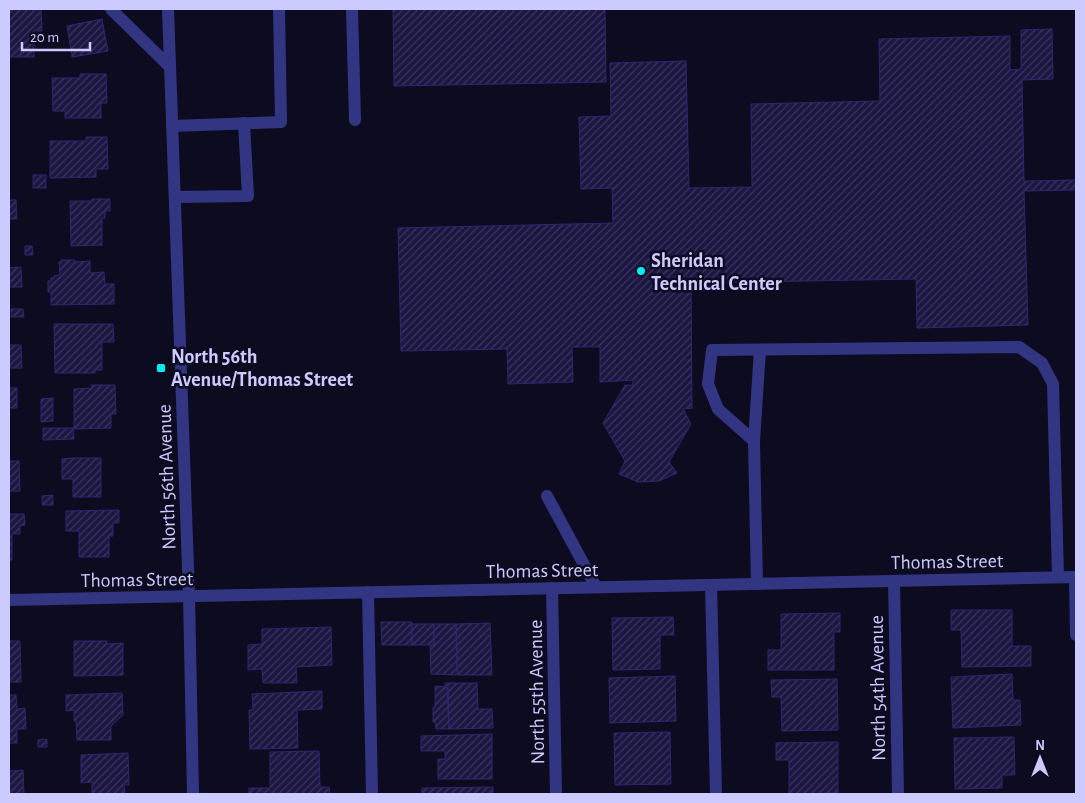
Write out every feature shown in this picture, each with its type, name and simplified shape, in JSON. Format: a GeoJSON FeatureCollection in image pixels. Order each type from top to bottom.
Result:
{"type":"FeatureCollection","features":[{"type":"Feature","properties":{"kind":"street"},"geometry":{"type":"LineString","coordinates":[[111,9],[170,67]]}},
{"type":"Feature","properties":{"kind":"street","name":"North 56th Avenue"},"geometry":{"type":"LineString","coordinates":[[168,9],[189,596],[193,794]]}},
{"type":"Feature","properties":{"kind":"street"},"geometry":{"type":"LineString","coordinates":[[172,126],[282,122],[279,9]]}},
{"type":"Feature","properties":{"kind":"street"},"geometry":{"type":"LineString","coordinates":[[352,9],[355,120]]}},
{"type":"Feature","properties":{"kind":"street"},"geometry":{"type":"LineString","coordinates":[[175,197],[248,196],[244,123]]}},
{"type":"Feature","properties":{"kind":"street"},"geometry":{"type":"LineString","coordinates":[[754,441],[718,409],[708,384],[712,350],[1018,347],[1042,363],[1053,384],[1058,577]]}},
{"type":"Feature","properties":{"kind":"street"},"geometry":{"type":"LineString","coordinates":[[757,584],[754,441],[760,350]]}},
{"type":"Feature","properties":{"kind":"street"},"geometry":{"type":"LineString","coordinates":[[548,496],[596,587]]}},
{"type":"Feature","properties":{"kind":"street"},"geometry":{"type":"LineString","coordinates":[[1075,576],[1076,635]]}},
{"type":"Feature","properties":{"kind":"street","name":"Thomas Street"},"geometry":{"type":"LineString","coordinates":[[9,600],[1075,576]]}},
{"type":"Feature","properties":{"kind":"street","name":"North 54th Avenue"},"geometry":{"type":"LineString","coordinates":[[894,581],[898,794]]}},
{"type":"Feature","properties":{"kind":"street"},"geometry":{"type":"LineString","coordinates":[[711,585],[716,794]]}},
{"type":"Feature","properties":{"kind":"street","name":"North 55th Avenue"},"geometry":{"type":"LineString","coordinates":[[552,588],[556,794]]}},
{"type":"Feature","properties":{"kind":"street"},"geometry":{"type":"LineString","coordinates":[[368,592],[372,794]]}},
{"type":"Feature","properties":{"kind":"building"},"geometry":{"type":"Polygon","coordinates":[[[9,9],[41,9],[42,31],[34,31],[34,57],[9,57],[9,9]]]}},
{"type":"Feature","properties":{"kind":"building"},"geometry":{"type":"Polygon","coordinates":[[[393,9],[605,9],[606,82],[394,86],[393,9]]]}},
{"type":"Feature","properties":{"kind":"building"},"geometry":{"type":"Polygon","coordinates":[[[102,19],[108,51],[72,57],[67,26],[102,19]]]}},
{"type":"Feature","properties":{"kind":"building"},"geometry":{"type":"Polygon","coordinates":[[[1052,29],[1053,79],[1022,80],[1024,181],[1076,180],[1076,190],[1024,191],[1028,325],[917,328],[916,279],[691,283],[692,408],[683,409],[691,424],[669,462],[677,473],[659,481],[638,482],[619,474],[625,461],[603,423],[625,385],[633,385],[633,380],[600,382],[600,347],[572,347],[573,382],[508,384],[507,349],[401,351],[398,228],[613,223],[612,188],[581,189],[579,117],[611,116],[610,63],[686,61],[689,188],[752,187],[751,104],[880,101],[879,39],[1010,36],[1010,70],[1021,69],[1021,30],[1052,29]]]}},
{"type":"Feature","properties":{"kind":"building"},"geometry":{"type":"Polygon","coordinates":[[[80,74],[106,74],[107,103],[101,103],[101,118],[65,118],[65,111],[53,111],[52,78],[80,78],[80,74]]]}},
{"type":"Feature","properties":{"kind":"building"},"geometry":{"type":"Polygon","coordinates":[[[86,137],[107,137],[108,169],[96,169],[96,177],[50,178],[50,141],[86,141],[86,137]]]}},
{"type":"Feature","properties":{"kind":"building"},"geometry":{"type":"Polygon","coordinates":[[[33,175],[46,175],[46,188],[33,188],[33,175]]]}},
{"type":"Feature","properties":{"kind":"building"},"geometry":{"type":"Polygon","coordinates":[[[92,199],[110,199],[110,211],[105,211],[105,218],[102,218],[102,245],[71,246],[70,201],[92,201],[92,199]]]}},
{"type":"Feature","properties":{"kind":"building"},"geometry":{"type":"Polygon","coordinates":[[[9,200],[16,200],[17,219],[9,219],[9,200]]]}},
{"type":"Feature","properties":{"kind":"building"},"geometry":{"type":"Polygon","coordinates":[[[25,246],[32,246],[33,255],[25,255],[25,246]]]}},
{"type":"Feature","properties":{"kind":"building"},"geometry":{"type":"Polygon","coordinates":[[[61,260],[75,260],[75,262],[90,261],[90,273],[104,272],[105,284],[114,284],[114,304],[51,305],[51,292],[48,292],[48,281],[51,281],[51,278],[54,278],[54,276],[60,275],[59,262],[61,260]]]}},
{"type":"Feature","properties":{"kind":"building"},"geometry":{"type":"Polygon","coordinates":[[[21,267],[22,287],[9,287],[9,268],[21,267]]]}},
{"type":"Feature","properties":{"kind":"building"},"geometry":{"type":"Polygon","coordinates":[[[11,309],[23,309],[24,317],[11,317],[11,309]]]}},
{"type":"Feature","properties":{"kind":"building"},"geometry":{"type":"Polygon","coordinates":[[[54,324],[113,324],[114,342],[102,342],[102,370],[95,370],[95,373],[55,373],[54,324]]]}},
{"type":"Feature","properties":{"kind":"building"},"geometry":{"type":"Polygon","coordinates":[[[9,345],[21,345],[22,368],[9,368],[9,345]]]}},
{"type":"Feature","properties":{"kind":"building"},"geometry":{"type":"Polygon","coordinates":[[[91,385],[115,385],[116,414],[111,414],[111,428],[74,429],[74,389],[92,388],[91,385]]]}},
{"type":"Feature","properties":{"kind":"building"},"geometry":{"type":"Polygon","coordinates":[[[9,388],[17,388],[17,408],[9,408],[9,388]]]}},
{"type":"Feature","properties":{"kind":"building"},"geometry":{"type":"Polygon","coordinates":[[[53,398],[53,421],[41,422],[41,399],[53,398]]]}},
{"type":"Feature","properties":{"kind":"building"},"geometry":{"type":"Polygon","coordinates":[[[43,428],[73,428],[74,439],[43,440],[43,428]]]}},
{"type":"Feature","properties":{"kind":"building"},"geometry":{"type":"Polygon","coordinates":[[[101,458],[101,497],[73,497],[73,479],[62,479],[62,459],[101,458]]]}},
{"type":"Feature","properties":{"kind":"building"},"geometry":{"type":"Polygon","coordinates":[[[9,461],[19,461],[20,491],[9,491],[9,461]]]}},
{"type":"Feature","properties":{"kind":"building"},"geometry":{"type":"Polygon","coordinates":[[[53,495],[53,505],[42,505],[42,496],[53,495]]]}},
{"type":"Feature","properties":{"kind":"building"},"geometry":{"type":"Polygon","coordinates":[[[119,510],[119,523],[113,523],[113,536],[109,536],[109,557],[79,557],[79,531],[66,531],[66,511],[119,510]]]}},
{"type":"Feature","properties":{"kind":"building"},"geometry":{"type":"Polygon","coordinates":[[[9,514],[24,514],[25,525],[20,526],[20,534],[12,534],[12,560],[9,560],[9,514]]]}},
{"type":"Feature","properties":{"kind":"building"},"geometry":{"type":"Polygon","coordinates":[[[951,610],[1012,610],[1012,646],[1031,646],[1031,666],[962,667],[961,630],[951,630],[951,610]]]}},
{"type":"Feature","properties":{"kind":"building"},"geometry":{"type":"Polygon","coordinates":[[[840,613],[840,632],[834,632],[834,670],[768,670],[768,650],[781,650],[781,614],[840,613]]]}},
{"type":"Feature","properties":{"kind":"building"},"geometry":{"type":"Polygon","coordinates":[[[673,617],[674,635],[660,635],[660,669],[613,670],[612,618],[673,617]]]}},
{"type":"Feature","properties":{"kind":"building"},"geometry":{"type":"Polygon","coordinates":[[[381,622],[412,622],[412,645],[382,645],[381,622]]]}},
{"type":"Feature","properties":{"kind":"building"},"geometry":{"type":"Polygon","coordinates":[[[490,623],[492,675],[458,675],[456,624],[490,623]]]}},
{"type":"Feature","properties":{"kind":"building"},"geometry":{"type":"Polygon","coordinates":[[[412,624],[434,624],[434,645],[412,645],[412,624]]]}},
{"type":"Feature","properties":{"kind":"building"},"geometry":{"type":"Polygon","coordinates":[[[434,624],[456,624],[457,675],[431,674],[430,646],[434,646],[434,624]]]}},
{"type":"Feature","properties":{"kind":"building"},"geometry":{"type":"Polygon","coordinates":[[[331,627],[332,665],[296,667],[297,683],[263,683],[262,669],[248,670],[248,645],[262,644],[262,629],[331,627]]]}},
{"type":"Feature","properties":{"kind":"building"},"geometry":{"type":"Polygon","coordinates":[[[9,641],[20,641],[21,682],[9,682],[9,641]]]}},
{"type":"Feature","properties":{"kind":"building"},"geometry":{"type":"Polygon","coordinates":[[[74,641],[107,641],[107,644],[123,643],[123,675],[74,676],[74,641]]]}},
{"type":"Feature","properties":{"kind":"building"},"geometry":{"type":"Polygon","coordinates":[[[1012,674],[1013,700],[1020,700],[1021,725],[953,728],[951,677],[1012,674]]]}},
{"type":"Feature","properties":{"kind":"building"},"geometry":{"type":"Polygon","coordinates":[[[675,676],[676,721],[610,723],[609,678],[675,676]]]}},
{"type":"Feature","properties":{"kind":"building"},"geometry":{"type":"Polygon","coordinates":[[[837,679],[838,730],[782,731],[781,697],[772,697],[771,680],[837,679]]]}},
{"type":"Feature","properties":{"kind":"building"},"geometry":{"type":"Polygon","coordinates":[[[445,683],[477,683],[478,709],[492,709],[493,728],[449,729],[448,686],[445,686],[445,683]]]}},
{"type":"Feature","properties":{"kind":"building"},"geometry":{"type":"Polygon","coordinates":[[[435,686],[447,687],[449,729],[436,729],[435,722],[433,722],[435,686]]]}},
{"type":"Feature","properties":{"kind":"building"},"geometry":{"type":"Polygon","coordinates":[[[322,691],[322,709],[297,710],[298,748],[250,749],[249,710],[253,710],[252,694],[322,691]]]}},
{"type":"Feature","properties":{"kind":"building"},"geometry":{"type":"Polygon","coordinates":[[[122,693],[123,715],[111,726],[111,740],[77,740],[74,710],[66,711],[66,695],[122,693]]]}},
{"type":"Feature","properties":{"kind":"building"},"geometry":{"type":"Polygon","coordinates":[[[9,695],[16,695],[17,709],[25,708],[26,729],[17,729],[17,743],[9,743],[9,695]]]}},
{"type":"Feature","properties":{"kind":"building"},"geometry":{"type":"Polygon","coordinates":[[[670,732],[671,784],[615,785],[614,733],[670,732]]]}},
{"type":"Feature","properties":{"kind":"building"},"geometry":{"type":"Polygon","coordinates":[[[492,734],[492,779],[438,779],[438,759],[445,759],[445,751],[421,751],[421,736],[492,734]]]}},
{"type":"Feature","properties":{"kind":"building"},"geometry":{"type":"Polygon","coordinates":[[[1014,737],[1015,775],[1002,775],[1002,788],[955,789],[954,738],[1014,737]]]}},
{"type":"Feature","properties":{"kind":"building"},"geometry":{"type":"Polygon","coordinates":[[[47,739],[47,747],[38,747],[38,740],[47,739]]]}},
{"type":"Feature","properties":{"kind":"building"},"geometry":{"type":"Polygon","coordinates":[[[838,742],[838,793],[789,794],[789,760],[776,760],[776,743],[838,742]]]}},
{"type":"Feature","properties":{"kind":"building"},"geometry":{"type":"Polygon","coordinates":[[[319,751],[320,787],[329,787],[330,794],[249,794],[249,788],[270,788],[270,752],[319,751]]]}},
{"type":"Feature","properties":{"kind":"building"},"geometry":{"type":"Polygon","coordinates":[[[128,753],[129,785],[124,785],[125,794],[92,794],[92,782],[81,783],[81,755],[128,753]]]}},
{"type":"Feature","properties":{"kind":"building"},"geometry":{"type":"Polygon","coordinates":[[[23,770],[24,794],[9,794],[9,771],[23,770]]]}},
{"type":"Feature","properties":{"kind":"building"},"geometry":{"type":"Polygon","coordinates":[[[493,787],[493,794],[422,794],[422,788],[493,787]]]}},
{"type":"Feature","properties":{"kind":"place","name":"Sheridan Technical Center"},"geometry":{"type":"Point","coordinates":[641,271]}},
{"type":"Feature","properties":{"kind":"place","name":"North 56th Avenue/Thomas Street"},"geometry":{"type":"Point","coordinates":[161,368]}}]}
